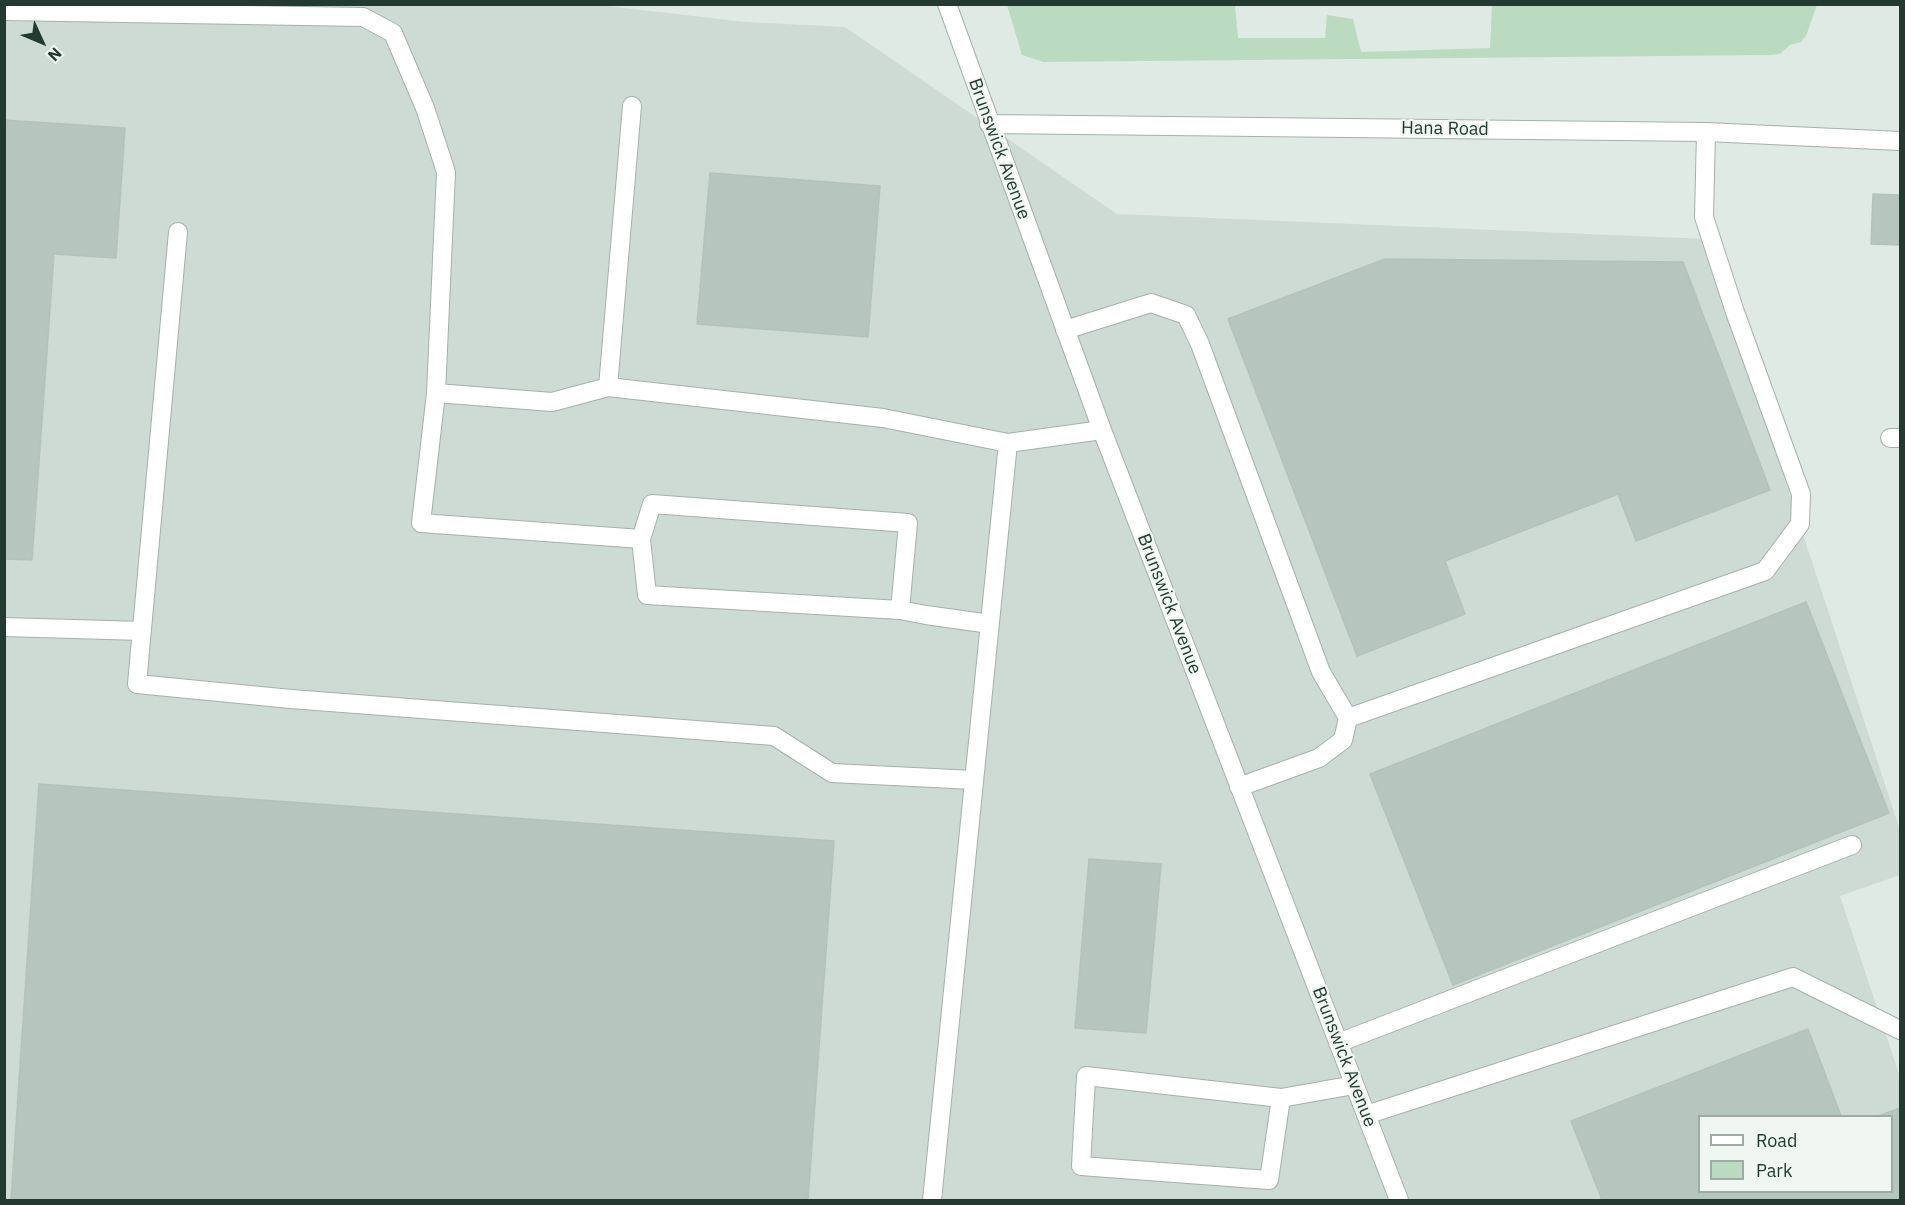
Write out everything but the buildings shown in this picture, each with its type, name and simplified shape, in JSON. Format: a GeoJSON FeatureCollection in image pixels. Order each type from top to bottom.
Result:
{"type":"FeatureCollection","features":[{"type":"Feature","properties":{"kind":"street","name":"Brunswick Avenue"},"geometry":{"type":"LineString","coordinates":[[947,4],[1102,430],[1399,1200]]}},
{"type":"Feature","properties":{"kind":"street"},"geometry":{"type":"LineString","coordinates":[[4,11],[363,17],[393,33],[424,108],[446,172],[436,393],[421,524],[641,539]]}},
{"type":"Feature","properties":{"kind":"street"},"geometry":{"type":"LineString","coordinates":[[608,387],[632,106]]}},
{"type":"Feature","properties":{"kind":"street","name":"Hana Road"},"geometry":{"type":"LineString","coordinates":[[989,124],[1706,132],[1900,141]]}},
{"type":"Feature","properties":{"kind":"street"},"geometry":{"type":"LineString","coordinates":[[1348,718],[1766,572],[1800,524],[1801,494],[1735,312],[1704,217],[1706,132]]}},
{"type":"Feature","properties":{"kind":"street"},"geometry":{"type":"LineString","coordinates":[[178,232],[137,684],[291,699],[774,736],[832,773],[974,780]]}},
{"type":"Feature","properties":{"kind":"street"},"geometry":{"type":"LineString","coordinates":[[1065,330],[1151,303],[1186,315],[1200,344],[1321,672],[1348,718],[1344,740],[1319,758],[1239,788]]}},
{"type":"Feature","properties":{"kind":"street"},"geometry":{"type":"LineString","coordinates":[[436,393],[552,402],[608,387],[883,418],[1008,443],[1102,430]]}},
{"type":"Feature","properties":{"kind":"street"},"geometry":{"type":"LineString","coordinates":[[932,1200],[1008,443]]}},
{"type":"Feature","properties":{"kind":"street"},"geometry":{"type":"LineString","coordinates":[[900,610],[908,523],[652,504],[641,539],[647,595],[900,610],[990,624]]}},
{"type":"Feature","properties":{"kind":"street"},"geometry":{"type":"LineString","coordinates":[[4,627],[142,631]]}},
{"type":"Feature","properties":{"kind":"street"},"geometry":{"type":"LineString","coordinates":[[1338,1043],[1852,845]]}},
{"type":"Feature","properties":{"kind":"street"},"geometry":{"type":"LineString","coordinates":[[1366,1115],[1793,977],[1900,1030]]}},
{"type":"Feature","properties":{"kind":"street"},"geometry":{"type":"LineString","coordinates":[[1281,1098],[1269,1180],[1081,1166],[1086,1076],[1281,1098],[1354,1085]]}},
{"type":"Feature","properties":{"kind":"shaded area"},"geometry":{"type":"Polygon","coordinates":[[[590,4],[745,22],[845,27],[1117,214],[1706,239],[1900,830],[1900,875],[1840,896],[1900,1077],[1900,1161],[1893,1164],[1893,1115],[1698,1115],[1698,1193],[1854,1193],[1858,1200],[5,1200],[5,5],[590,4]]]}},
{"type":"Feature","properties":{"kind":"green space"},"geometry":{"type":"Polygon","coordinates":[[[1007,5],[1235,5],[1238,38],[1325,38],[1327,15],[1353,19],[1361,52],[1490,48],[1492,5],[1817,5],[1806,36],[1801,42],[1790,45],[1780,54],[1770,55],[1043,62],[1022,55],[1007,5]]]}}]}
